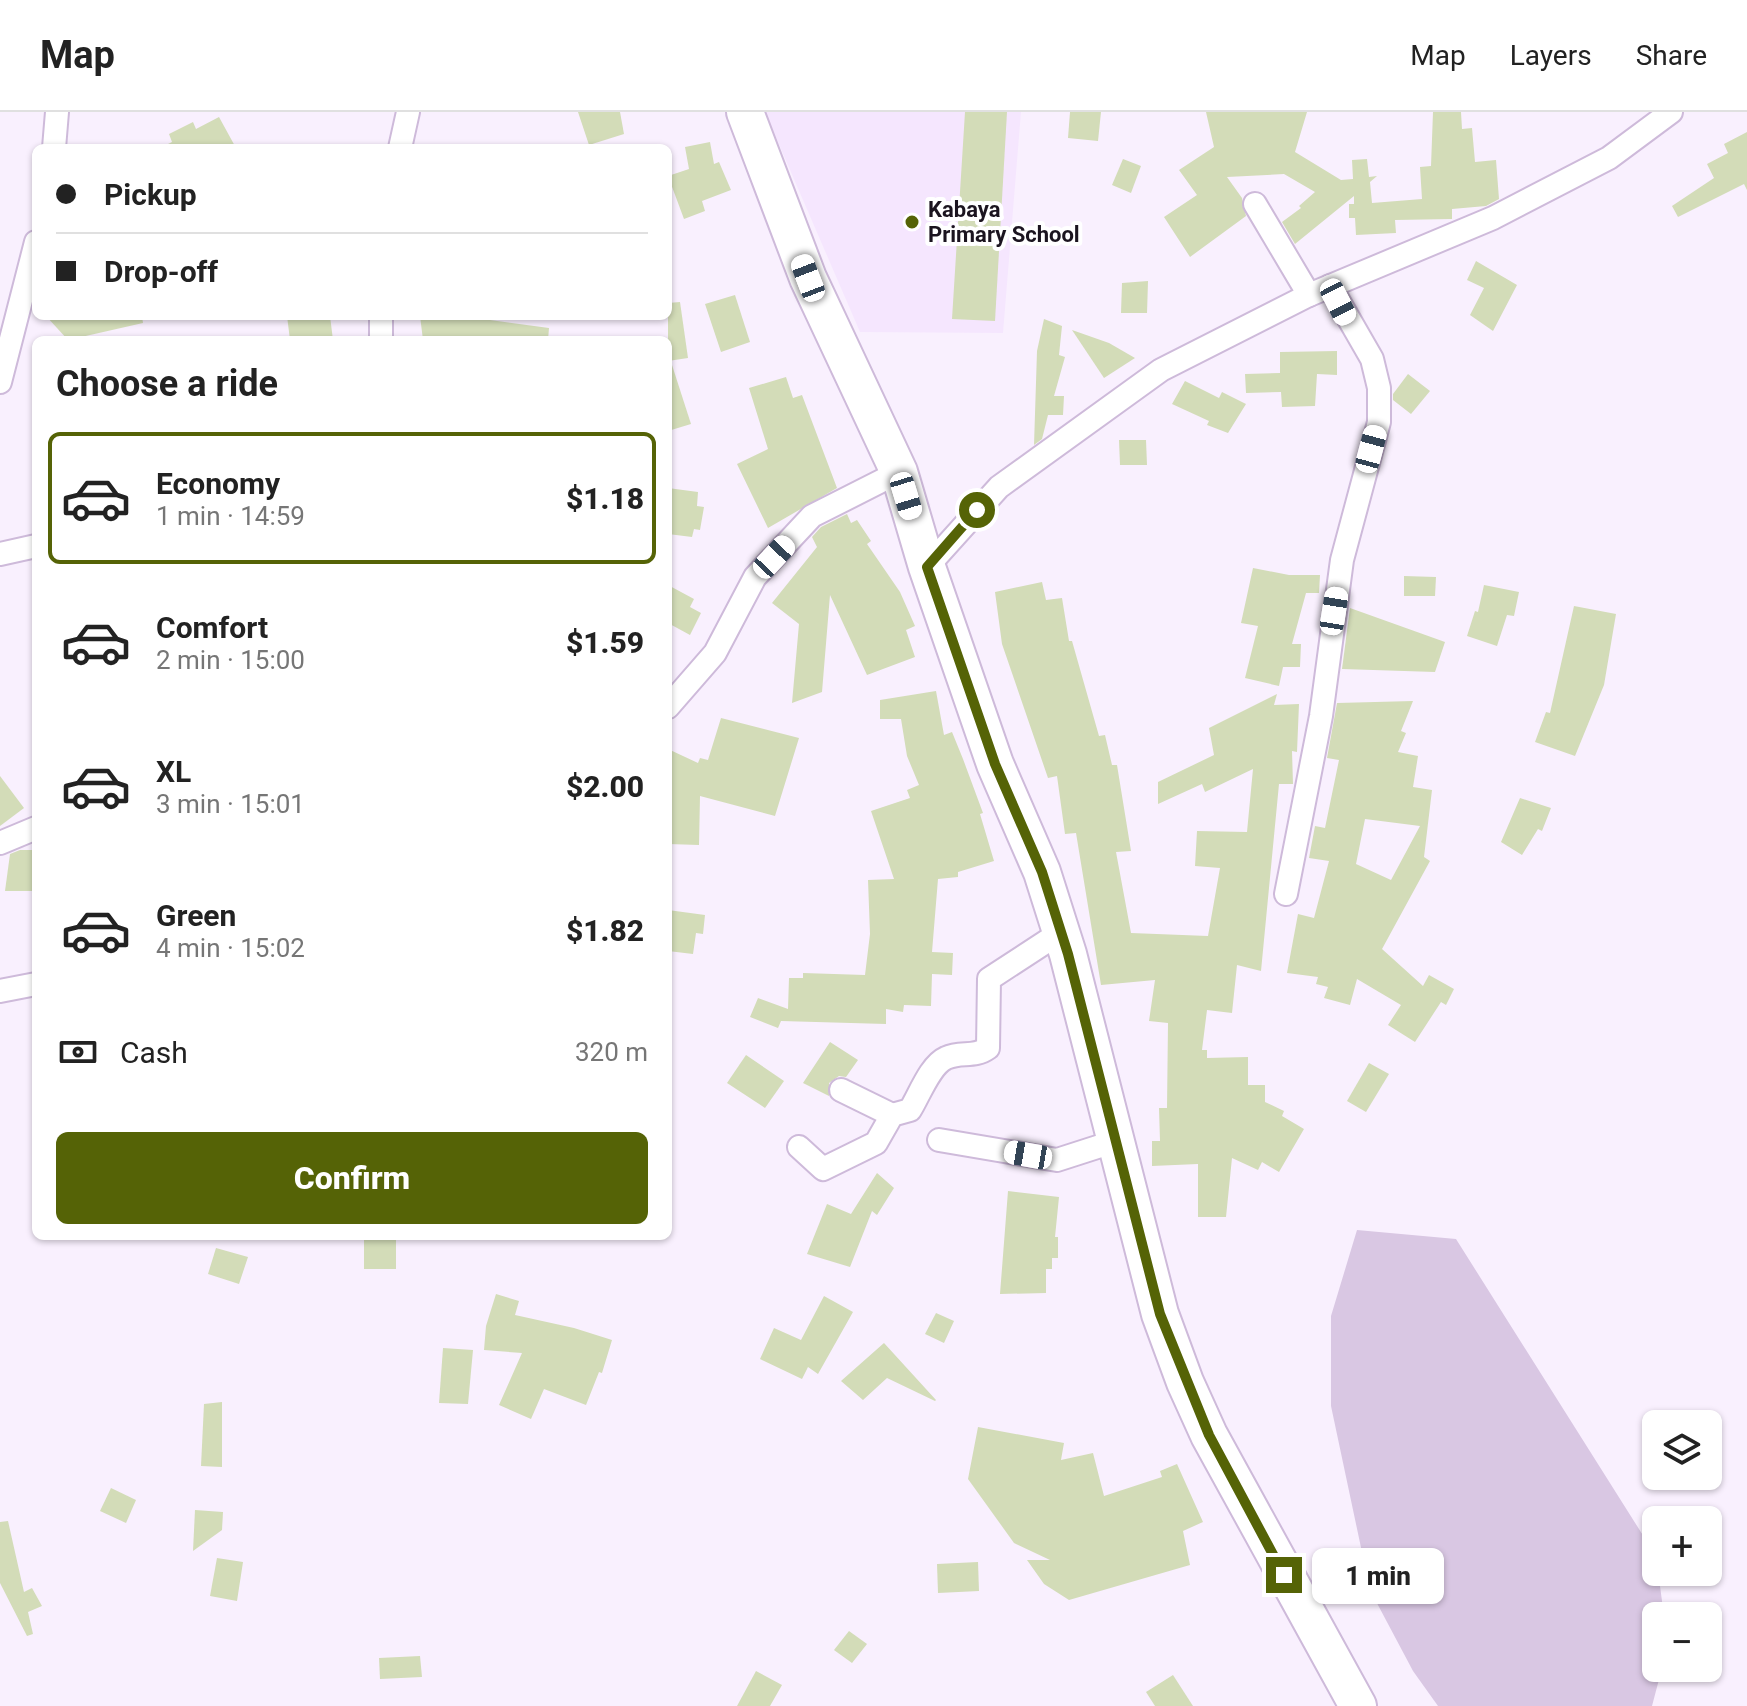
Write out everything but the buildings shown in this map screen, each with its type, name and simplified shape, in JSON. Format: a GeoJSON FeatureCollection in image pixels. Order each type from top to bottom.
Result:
{"type":"FeatureCollection","features":[{"type":"Feature","properties":{"kind":"main road"},"geometry":{"type":"LineString","coordinates":[[745,112],[808,278],[899,472],[927,567],[995,764],[1042,872],[1061,932],[1160,1314],[1185,1382],[1209,1435],[1358,1706]]}},
{"type":"Feature","properties":{"kind":"street"},"geometry":{"type":"LineString","coordinates":[[54,144],[57,112]]}},
{"type":"Feature","properties":{"kind":"street"},"geometry":{"type":"LineString","coordinates":[[401,144],[408,112]]}},
{"type":"Feature","properties":{"kind":"street"},"geometry":{"type":"LineString","coordinates":[[927,567],[999,487],[1161,370],[1309,295],[1493,218],[1609,158],[1671,112]]}},
{"type":"Feature","properties":{"kind":"street"},"geometry":{"type":"LineString","coordinates":[[1255,204],[1309,295]]}},
{"type":"Feature","properties":{"kind":"street"},"geometry":{"type":"LineString","coordinates":[[0,295],[30,284]]}},
{"type":"Feature","properties":{"kind":"street"},"geometry":{"type":"LineString","coordinates":[[0,382],[30,284]]}},
{"type":"Feature","properties":{"kind":"street"},"geometry":{"type":"LineString","coordinates":[[1286,894],[1321,716],[1342,560],[1379,422],[1379,388],[1372,359],[1330,286]]}},
{"type":"Feature","properties":{"kind":"street"},"geometry":{"type":"LineString","coordinates":[[672,702],[715,653],[755,577],[812,516],[899,472]]}},
{"type":"Feature","properties":{"kind":"street"},"geometry":{"type":"LineString","coordinates":[[0,554],[32,547]]}},
{"type":"Feature","properties":{"kind":"street"},"geometry":{"type":"LineString","coordinates":[[0,843],[32,830]]}},
{"type":"Feature","properties":{"kind":"street"},"geometry":{"type":"LineString","coordinates":[[841,1090],[892,1115],[910,1110],[935,1067],[947,1057],[977,1056],[988,1048],[989,979],[1061,932]]}},
{"type":"Feature","properties":{"kind":"street"},"geometry":{"type":"LineString","coordinates":[[0,991],[32,985]]}},
{"type":"Feature","properties":{"kind":"street"},"geometry":{"type":"LineString","coordinates":[[799,1147],[823,1169],[876,1143],[892,1115]]}},
{"type":"Feature","properties":{"kind":"street"},"geometry":{"type":"LineString","coordinates":[[939,1140],[1057,1160],[1116,1141]]}},
{"type":"Feature","properties":{"kind":"shaded area","name":"Kabaya Primary School"},"geometry":{"type":"Polygon","coordinates":[[[765,112],[1021,112],[1003,333],[860,332],[765,112]]]}},
{"type":"Feature","properties":{"kind":"shaded area"},"geometry":{"type":"Polygon","coordinates":[[[1357,1230],[1456,1239],[1642,1534],[1642,1586],[1660,1586],[1662,1602],[1642,1602],[1642,1682],[1658,1682],[1652,1706],[1438,1706],[1413,1671],[1370,1590],[1331,1406],[1331,1316],[1357,1230]]]}},
{"type":"Feature","properties":{"kind":"place","name":"Kabaya Primary School"},"geometry":{"type":"Point","coordinates":[912,222]}},
{"type":"Feature","properties":{"kind":"route"},"geometry":{"type":"LineString","coordinates":[[977,510],[927,567],[995,764],[1042,872],[1068,954],[1160,1314],[1209,1435],[1284,1575]]}}]}
